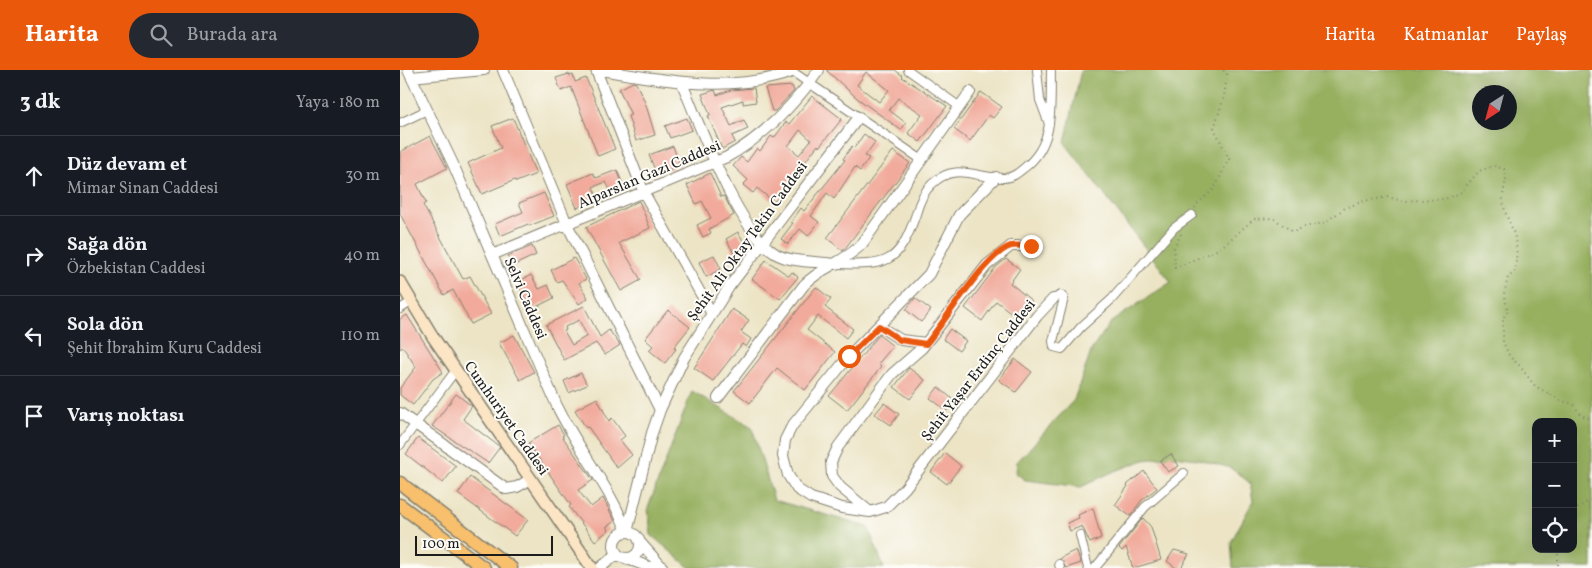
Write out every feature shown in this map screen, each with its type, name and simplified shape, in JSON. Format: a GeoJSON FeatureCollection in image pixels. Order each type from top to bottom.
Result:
{"type":"FeatureCollection","features":[{"type":"Feature","properties":{"kind":"main road","name":"Cumhuriyet Caddesi"},"geometry":{"type":"LineString","coordinates":[[400,282],[456,370],[592,568]]}},
{"type":"Feature","properties":{"kind":"main road"},"geometry":{"type":"LineString","coordinates":[[400,483],[511,568]]}},
{"type":"Feature","properties":{"kind":"main road"},"geometry":{"type":"LineString","coordinates":[[400,505],[484,568]]}},
{"type":"Feature","properties":{"kind":"street"},"geometry":{"type":"LineString","coordinates":[[410,74],[484,70]]}},
{"type":"Feature","properties":{"kind":"street"},"geometry":{"type":"LineString","coordinates":[[503,70],[567,224],[660,410]]}},
{"type":"Feature","properties":{"kind":"street"},"geometry":{"type":"LineString","coordinates":[[596,70],[644,193],[711,312]]}},
{"type":"Feature","properties":{"kind":"street"},"geometry":{"type":"LineString","coordinates":[[600,70],[682,83],[755,81],[791,71],[922,160]]}},
{"type":"Feature","properties":{"kind":"street","name":"Alparslan Gazi Caddesi"},"geometry":{"type":"LineString","coordinates":[[492,255],[715,164],[741,149],[762,133],[810,83],[819,70]]}},
{"type":"Feature","properties":{"kind":"street"},"geometry":{"type":"LineString","coordinates":[[908,70],[960,107]]}},
{"type":"Feature","properties":{"kind":"street"},"geometry":{"type":"LineString","coordinates":[[1037,70],[1040,100],[1049,125]]}},
{"type":"Feature","properties":{"kind":"street"},"geometry":{"type":"LineString","coordinates":[[682,83],[715,164],[750,227],[762,242],[776,254],[785,258],[837,264],[874,264],[893,257],[905,241],[926,191],[940,178],[963,171],[996,177],[1011,176],[1027,166],[1042,148],[1049,125],[1050,70]]}},
{"type":"Feature","properties":{"kind":"street","name":"Selvi Caddesi"},"geometry":{"type":"LineString","coordinates":[[410,74],[453,164],[564,419],[615,503],[627,532]]}},
{"type":"Feature","properties":{"kind":"street"},"geometry":{"type":"LineString","coordinates":[[718,398],[804,285],[820,272],[847,258],[862,244],[970,92]]}},
{"type":"Feature","properties":{"kind":"street"},"geometry":{"type":"LineString","coordinates":[[400,123],[427,110]]}},
{"type":"Feature","properties":{"kind":"street","name":"Şehit Ali Oktay Tekin Caddesi"},"geometry":{"type":"LineString","coordinates":[[627,532],[660,410],[684,358],[711,312],[762,242],[859,117]]}},
{"type":"Feature","properties":{"kind":"street"},"geometry":{"type":"LineString","coordinates":[[870,512],[842,508],[802,494],[788,475],[784,464],[783,448],[792,426],[849,356],[930,274],[959,215],[996,177]]}},
{"type":"Feature","properties":{"kind":"street","name":"Şehit Yaşar Erdinç Caddesi"},"geometry":{"type":"LineString","coordinates":[[870,512],[886,507],[905,488],[1037,316],[1053,300],[1061,295],[1064,298],[1053,341],[1054,347],[1062,349],[1080,327],[1112,300],[1174,228],[1192,215]]}},
{"type":"Feature","properties":{"kind":"street"},"geometry":{"type":"LineString","coordinates":[[870,512],[835,480],[830,470],[831,462],[838,447],[892,374],[926,344],[972,283],[995,258],[1011,246],[1031,246]]}},
{"type":"Feature","properties":{"kind":"street"},"geometry":{"type":"LineString","coordinates":[[400,309],[411,302]]}},
{"type":"Feature","properties":{"kind":"street"},"geometry":{"type":"LineString","coordinates":[[879,326],[900,340],[926,344]]}},
{"type":"Feature","properties":{"kind":"street"},"geometry":{"type":"LineString","coordinates":[[400,445],[456,370]]}},
{"type":"Feature","properties":{"kind":"street"},"geometry":{"type":"LineString","coordinates":[[400,414],[506,489],[517,487],[531,479]]}},
{"type":"Feature","properties":{"kind":"street"},"geometry":{"type":"LineString","coordinates":[[1095,568],[1145,507],[1184,473]]}},
{"type":"Feature","properties":{"kind":"street"},"geometry":{"type":"LineString","coordinates":[[652,568],[621,556],[614,546],[616,537],[627,532],[635,534],[663,568]]}},
{"type":"Feature","properties":{"kind":"street"},"geometry":{"type":"LineString","coordinates":[[1080,535],[1088,568]]}},
{"type":"Feature","properties":{"kind":"street"},"geometry":{"type":"LineString","coordinates":[[600,568],[621,556],[636,553],[639,541]]}},
{"type":"Feature","properties":{"kind":"path"},"geometry":{"type":"LineString","coordinates":[[1192,215],[1196,204],[1214,189],[1229,158],[1214,128],[1224,97],[1227,74],[1223,70]]}},
{"type":"Feature","properties":{"kind":"path"},"geometry":{"type":"LineString","coordinates":[[1183,232],[1174,248],[1175,268],[1219,249],[1254,219],[1273,218],[1293,232],[1324,223],[1345,208],[1364,201],[1388,197],[1402,200],[1445,199],[1460,192],[1479,171],[1494,166],[1504,168],[1508,178],[1503,200],[1506,214],[1514,233],[1518,259],[1514,274],[1508,277],[1504,294],[1508,311],[1503,318],[1502,342],[1510,357],[1519,365],[1534,386],[1573,404],[1581,415],[1592,419]]}},
{"type":"Feature","properties":{"kind":"path"},"geometry":{"type":"LineString","coordinates":[[1577,508],[1592,499]]}},
{"type":"Feature","properties":{"kind":"path"},"geometry":{"type":"LineString","coordinates":[[1558,553],[1558,568]]}},
{"type":"Feature","properties":{"kind":"green space"},"geometry":{"type":"Polygon","coordinates":[[[1081,70],[1592,70],[1592,568],[1233,568],[1231,542],[1253,501],[1250,483],[1231,468],[1197,459],[1174,456],[1144,460],[1081,487],[1025,480],[1016,473],[1017,462],[1074,400],[1092,349],[1111,322],[1171,282],[1065,143],[1081,70]]]}},
{"type":"Feature","properties":{"kind":"green space"},"geometry":{"type":"Polygon","coordinates":[[[692,391],[752,427],[774,500],[868,527],[884,568],[690,568],[651,535],[648,508],[692,391]]]}},
{"type":"Feature","properties":{"kind":"building"},"geometry":{"type":"Polygon","coordinates":[[[826,70],[895,70],[902,77],[947,106],[920,142],[908,133],[922,114],[898,98],[889,110],[906,123],[901,130],[857,98],[826,70]],[[866,72],[857,85],[879,102],[889,90],[866,72]]]}},
{"type":"Feature","properties":{"kind":"building"},"geometry":{"type":"Polygon","coordinates":[[[569,74],[570,76],[573,75],[575,82],[586,78],[615,149],[598,156],[571,87],[561,91],[556,78],[569,74]]]}},
{"type":"Feature","properties":{"kind":"building"},"geometry":{"type":"Polygon","coordinates":[[[633,82],[636,83],[645,102],[655,135],[636,141],[628,116],[631,115],[619,89],[633,82]]]}},
{"type":"Feature","properties":{"kind":"building"},"geometry":{"type":"Polygon","coordinates":[[[792,86],[794,91],[775,111],[772,111],[765,88],[792,86]]]}},
{"type":"Feature","properties":{"kind":"building"},"geometry":{"type":"Polygon","coordinates":[[[754,88],[756,102],[743,104],[743,100],[722,107],[731,126],[744,120],[748,129],[732,136],[735,142],[722,149],[708,116],[710,115],[702,94],[715,90],[717,95],[731,90],[754,88]]]}},
{"type":"Feature","properties":{"kind":"building"},"geometry":{"type":"Polygon","coordinates":[[[981,92],[1002,107],[993,118],[989,115],[970,141],[954,129],[981,92]]]}},
{"type":"Feature","properties":{"kind":"building"},"geometry":{"type":"Polygon","coordinates":[[[812,96],[842,119],[819,147],[818,145],[774,202],[757,188],[753,193],[743,185],[748,180],[733,166],[741,157],[747,162],[757,148],[760,151],[771,136],[774,138],[786,122],[789,124],[812,96]],[[800,130],[788,146],[799,155],[811,140],[800,130]]]}},
{"type":"Feature","properties":{"kind":"building"},"geometry":{"type":"Polygon","coordinates":[[[513,118],[536,174],[516,182],[515,180],[482,194],[468,163],[501,148],[492,126],[513,118]]]}},
{"type":"Feature","properties":{"kind":"building"},"geometry":{"type":"Polygon","coordinates":[[[687,118],[692,130],[670,138],[665,126],[687,118]]]}},
{"type":"Feature","properties":{"kind":"building"},"geometry":{"type":"Polygon","coordinates":[[[864,134],[875,142],[865,156],[869,158],[860,171],[855,167],[834,199],[827,193],[811,216],[819,222],[808,236],[800,229],[788,244],[781,239],[801,208],[804,211],[845,160],[843,159],[852,146],[854,148],[864,134]]]}},
{"type":"Feature","properties":{"kind":"building"},"geometry":{"type":"Polygon","coordinates":[[[430,136],[447,168],[417,184],[426,203],[423,205],[463,279],[470,276],[491,314],[471,324],[453,290],[444,295],[400,214],[400,152],[430,136]]]}},
{"type":"Feature","properties":{"kind":"building"},"geometry":{"type":"Polygon","coordinates":[[[673,146],[680,166],[656,173],[649,155],[673,146]]]}},
{"type":"Feature","properties":{"kind":"building"},"geometry":{"type":"Polygon","coordinates":[[[893,151],[910,163],[843,251],[827,238],[893,151]]]}},
{"type":"Feature","properties":{"kind":"building"},"geometry":{"type":"Polygon","coordinates":[[[617,170],[624,187],[611,192],[606,182],[593,187],[598,199],[577,208],[567,184],[593,173],[596,178],[617,170]]]}},
{"type":"Feature","properties":{"kind":"building"},"geometry":{"type":"Polygon","coordinates":[[[710,173],[721,197],[724,196],[734,215],[709,229],[711,233],[703,237],[697,225],[711,218],[702,201],[696,204],[687,185],[710,173]]]}},
{"type":"Feature","properties":{"kind":"building"},"geometry":{"type":"Polygon","coordinates":[[[544,193],[554,216],[529,226],[528,224],[500,236],[495,224],[523,212],[519,203],[544,193]]]}},
{"type":"Feature","properties":{"kind":"building"},"geometry":{"type":"Polygon","coordinates":[[[639,201],[650,228],[619,243],[641,280],[621,291],[586,227],[639,201]]]}},
{"type":"Feature","properties":{"kind":"building"},"geometry":{"type":"Polygon","coordinates":[[[738,232],[747,247],[735,255],[726,239],[738,232]]]}},
{"type":"Feature","properties":{"kind":"building"},"geometry":{"type":"Polygon","coordinates":[[[532,246],[536,255],[512,266],[508,256],[532,246]]]}},
{"type":"Feature","properties":{"kind":"building"},"geometry":{"type":"Polygon","coordinates":[[[714,255],[721,269],[706,277],[699,262],[714,255]]]}},
{"type":"Feature","properties":{"kind":"building"},"geometry":{"type":"Polygon","coordinates":[[[574,258],[586,279],[579,283],[588,298],[579,304],[562,280],[557,282],[551,270],[574,258]]]}},
{"type":"Feature","properties":{"kind":"building"},"geometry":{"type":"Polygon","coordinates":[[[1006,259],[1020,269],[1010,283],[1032,301],[1018,318],[996,301],[982,321],[965,308],[996,267],[1006,259]]]}},
{"type":"Feature","properties":{"kind":"building"},"geometry":{"type":"Polygon","coordinates":[[[766,260],[789,276],[792,272],[798,277],[780,299],[752,279],[766,260]]]}},
{"type":"Feature","properties":{"kind":"building"},"geometry":{"type":"Polygon","coordinates":[[[531,275],[539,289],[548,285],[554,298],[530,310],[517,282],[531,275]]]}},
{"type":"Feature","properties":{"kind":"building"},"geometry":{"type":"Polygon","coordinates":[[[816,287],[831,299],[825,307],[853,329],[846,338],[818,316],[807,330],[835,352],[805,390],[777,368],[750,403],[734,391],[816,287]]]}},
{"type":"Feature","properties":{"kind":"building"},"geometry":{"type":"Polygon","coordinates":[[[915,298],[931,310],[921,322],[906,310],[915,298]]]}},
{"type":"Feature","properties":{"kind":"building"},"geometry":{"type":"Polygon","coordinates":[[[584,306],[600,337],[609,330],[620,345],[605,355],[596,343],[564,360],[546,325],[584,306]],[[579,320],[565,327],[566,330],[564,331],[572,345],[587,336],[579,320]]]}},
{"type":"Feature","properties":{"kind":"building"},"geometry":{"type":"Polygon","coordinates":[[[732,309],[749,320],[741,332],[751,339],[746,347],[742,344],[713,381],[694,368],[732,309]]]}},
{"type":"Feature","properties":{"kind":"building"},"geometry":{"type":"Polygon","coordinates":[[[668,310],[690,327],[674,347],[676,349],[665,363],[649,350],[653,346],[645,339],[668,310]]]}},
{"type":"Feature","properties":{"kind":"building"},"geometry":{"type":"Polygon","coordinates":[[[407,315],[443,372],[433,379],[413,405],[400,395],[400,388],[416,367],[403,347],[400,349],[400,319],[407,315]]]}},
{"type":"Feature","properties":{"kind":"building"},"geometry":{"type":"Polygon","coordinates":[[[950,329],[966,341],[959,351],[943,339],[950,329]]]}},
{"type":"Feature","properties":{"kind":"building"},"geometry":{"type":"Polygon","coordinates":[[[514,335],[534,372],[520,380],[499,343],[514,335]]]}},
{"type":"Feature","properties":{"kind":"building"},"geometry":{"type":"Polygon","coordinates":[[[879,335],[893,346],[878,364],[881,367],[847,410],[829,396],[879,335]]]}},
{"type":"Feature","properties":{"kind":"building"},"geometry":{"type":"Polygon","coordinates":[[[1015,359],[1032,372],[1016,392],[999,380],[1015,359]]]}},
{"type":"Feature","properties":{"kind":"building"},"geometry":{"type":"Polygon","coordinates":[[[909,368],[925,380],[910,399],[894,387],[909,368]]]}},
{"type":"Feature","properties":{"kind":"building"},"geometry":{"type":"Polygon","coordinates":[[[581,373],[587,385],[569,393],[564,381],[581,373]]]}},
{"type":"Feature","properties":{"kind":"building"},"geometry":{"type":"Polygon","coordinates":[[[938,387],[955,401],[947,411],[930,398],[938,387]]]}},
{"type":"Feature","properties":{"kind":"building"},"geometry":{"type":"Polygon","coordinates":[[[456,394],[472,406],[463,419],[500,447],[488,463],[432,426],[456,394]]]}},
{"type":"Feature","properties":{"kind":"building"},"geometry":{"type":"Polygon","coordinates":[[[597,398],[609,421],[612,418],[625,436],[620,440],[632,455],[617,468],[588,427],[586,428],[575,410],[597,398]]]}},
{"type":"Feature","properties":{"kind":"building"},"geometry":{"type":"Polygon","coordinates":[[[884,403],[899,414],[891,425],[875,414],[884,403]]]}},
{"type":"Feature","properties":{"kind":"building"},"geometry":{"type":"Polygon","coordinates":[[[558,425],[564,435],[562,436],[593,480],[578,490],[591,507],[603,498],[615,521],[606,527],[609,530],[595,541],[569,507],[571,505],[528,443],[558,425]]]}},
{"type":"Feature","properties":{"kind":"building"},"geometry":{"type":"Polygon","coordinates":[[[418,438],[456,466],[443,483],[406,454],[418,438]]]}},
{"type":"Feature","properties":{"kind":"building"},"geometry":{"type":"Polygon","coordinates":[[[945,453],[961,466],[947,484],[931,472],[945,453]]]}},
{"type":"Feature","properties":{"kind":"building"},"geometry":{"type":"Polygon","coordinates":[[[1171,454],[1179,466],[1168,472],[1160,461],[1171,454]]]}},
{"type":"Feature","properties":{"kind":"building"},"geometry":{"type":"Polygon","coordinates":[[[1144,471],[1157,488],[1142,500],[1130,516],[1115,505],[1127,485],[1144,471]]]}},
{"type":"Feature","properties":{"kind":"building"},"geometry":{"type":"Polygon","coordinates":[[[470,477],[528,520],[515,536],[458,494],[470,477]]]}},
{"type":"Feature","properties":{"kind":"building"},"geometry":{"type":"Polygon","coordinates":[[[1093,508],[1101,538],[1090,543],[1082,526],[1070,531],[1067,523],[1079,518],[1078,515],[1093,508]]]}},
{"type":"Feature","properties":{"kind":"building"},"geometry":{"type":"Polygon","coordinates":[[[1143,518],[1151,527],[1161,560],[1133,568],[1126,547],[1122,551],[1119,548],[1143,518]]]}},
{"type":"Feature","properties":{"kind":"building"},"geometry":{"type":"Polygon","coordinates":[[[1076,550],[1081,563],[1066,568],[1060,558],[1076,550]]]}},
{"type":"Feature","properties":{"kind":"building"},"geometry":{"type":"Polygon","coordinates":[[[1174,550],[1189,554],[1181,568],[1176,568],[1167,561],[1174,550]]]}},
{"type":"Feature","properties":{"kind":"route"},"geometry":{"type":"LineString","coordinates":[[849,356],[879,326],[900,340],[926,344],[987,265],[1011,246],[1031,246]]}}]}
